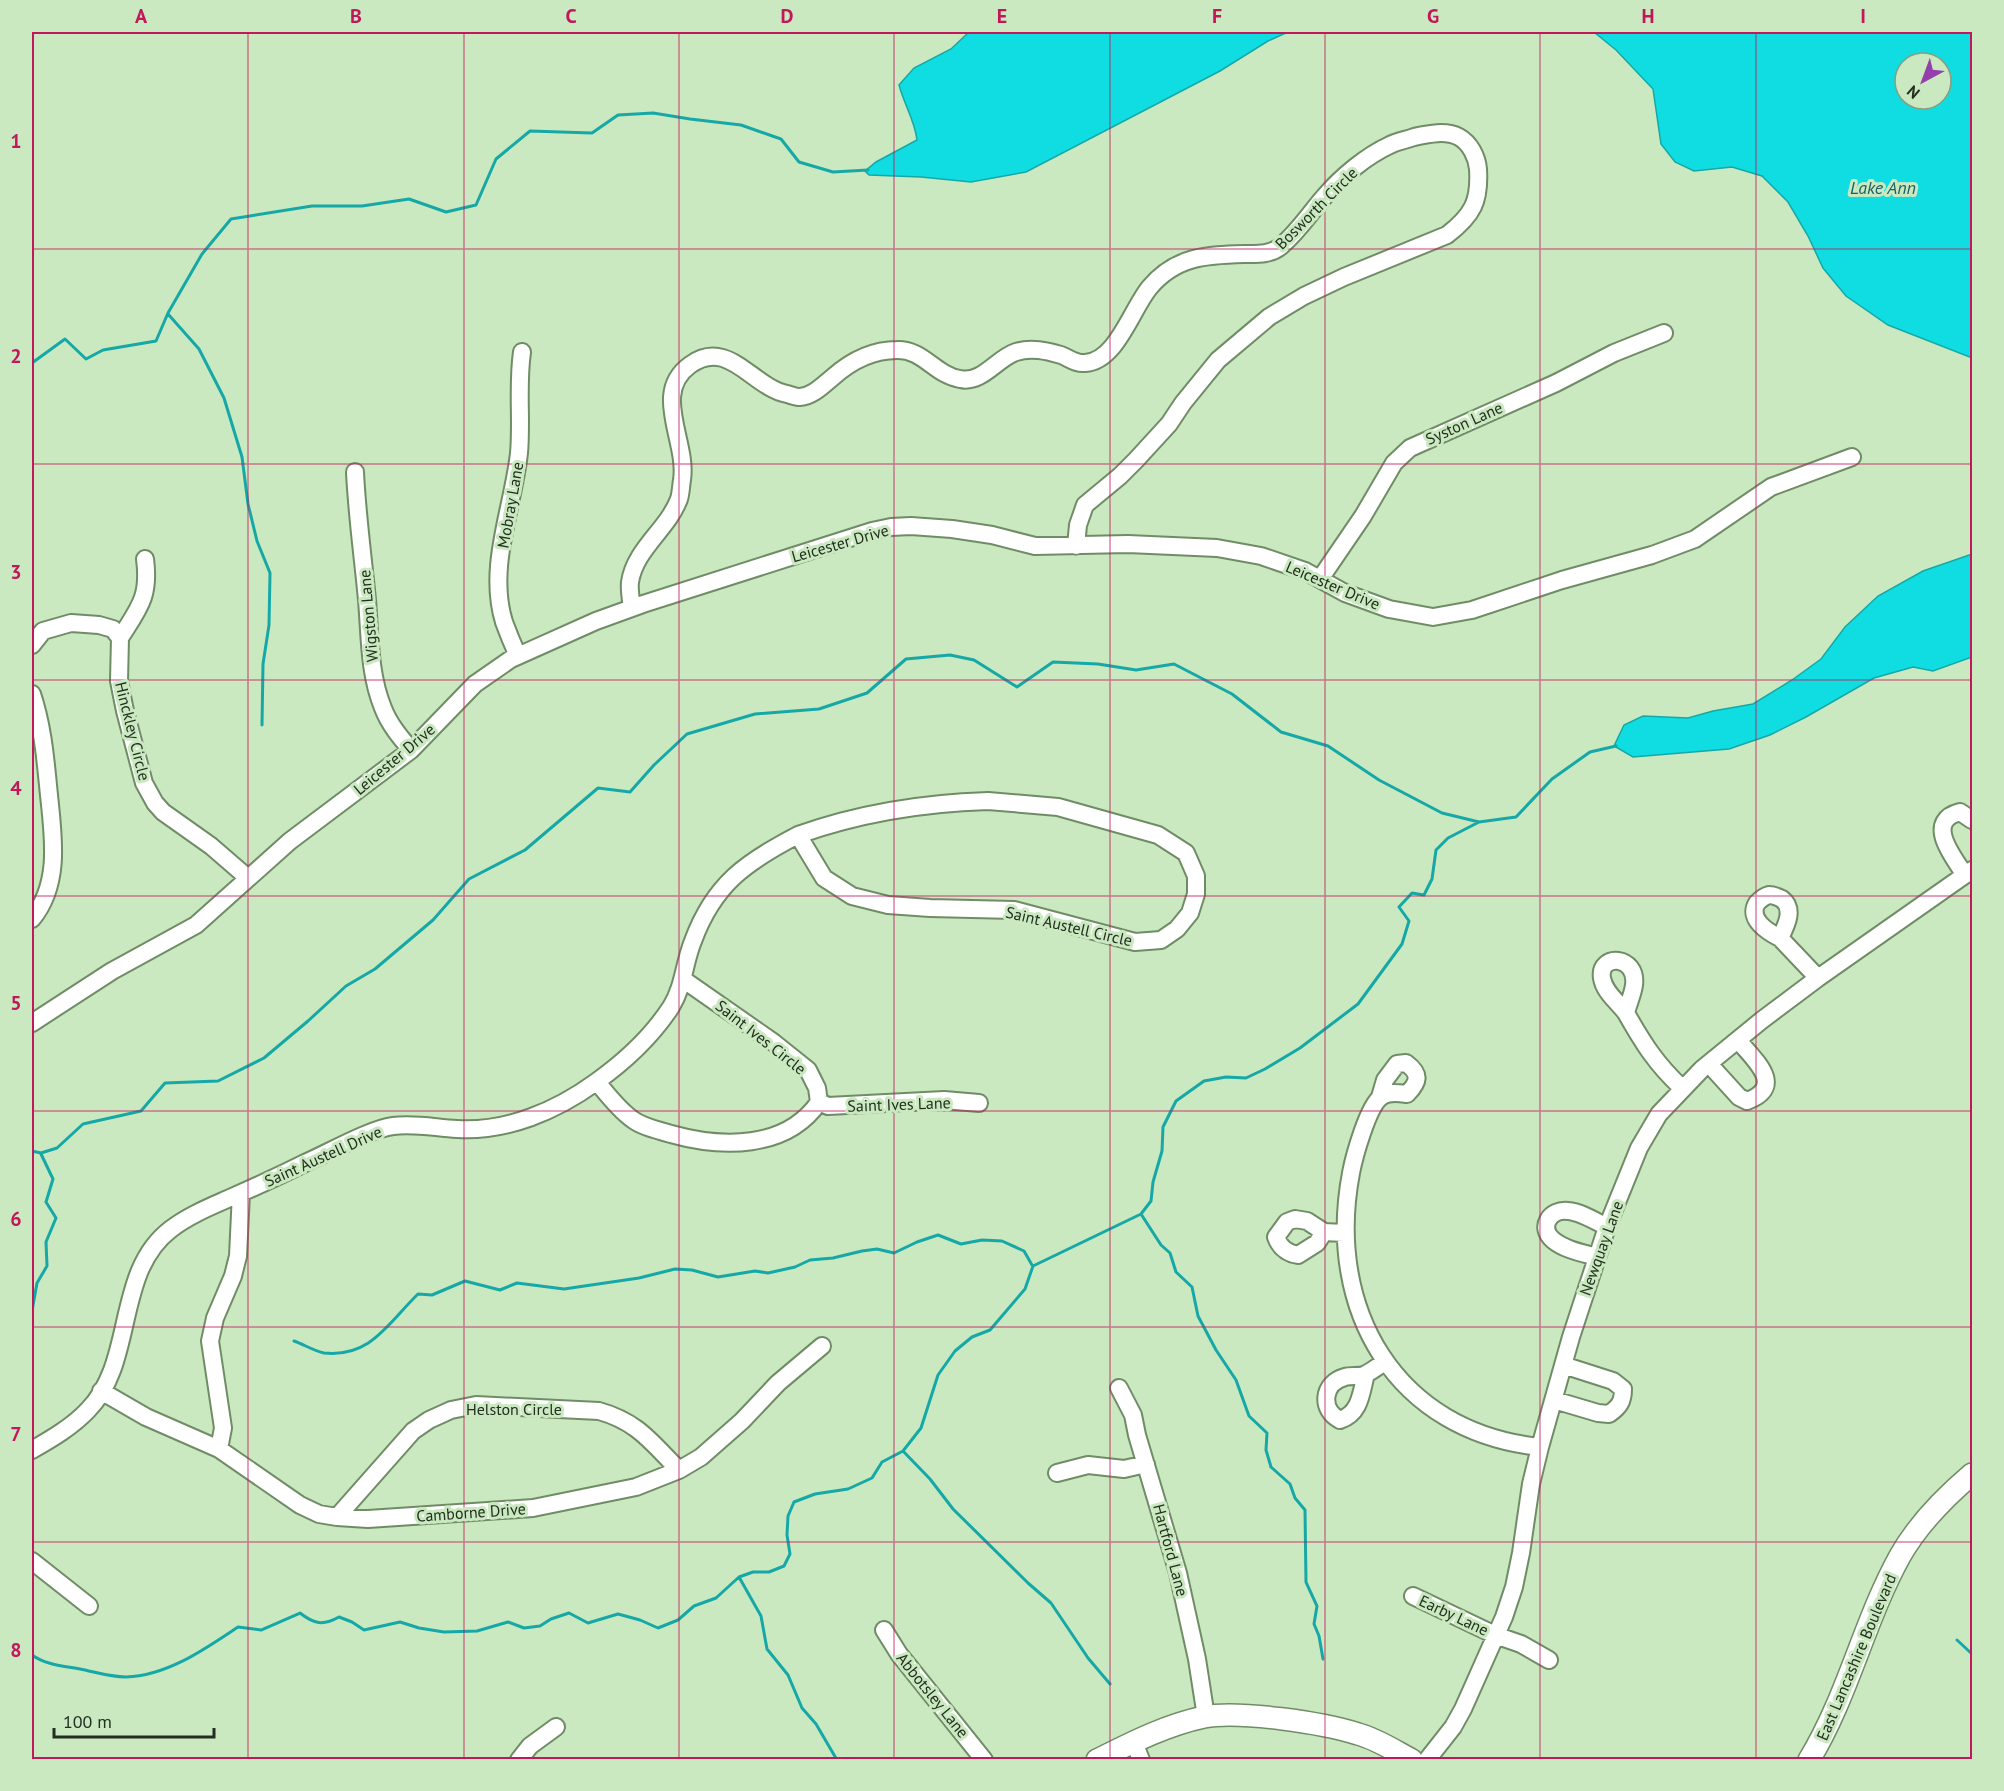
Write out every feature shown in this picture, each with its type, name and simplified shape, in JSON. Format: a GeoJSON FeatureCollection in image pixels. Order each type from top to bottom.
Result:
{"type":"FeatureCollection","features":[{"type":"Feature","properties":{"kind":"main road","name":"East Lancashire Boulevard"},"geometry":{"type":"LineString","coordinates":[[1809,1760],[1826,1732],[1875,1607],[1901,1554],[1925,1519],[1972,1474]]}},
{"type":"Feature","properties":{"kind":"main road"},"geometry":{"type":"LineString","coordinates":[[1097,1760],[1137,1751],[1174,1726],[1206,1717],[1252,1716],[1302,1722],[1359,1734],[1412,1760]]}},
{"type":"Feature","properties":{"kind":"street","name":"Bosworth Circle"},"geometry":{"type":"LineString","coordinates":[[632,608],[630,583],[638,560],[659,532],[679,499],[684,467],[671,405],[672,391],[676,377],[700,358],[730,358],[756,379],[781,393],[800,397],[820,388],[864,356],[896,350],[910,351],[924,357],[942,372],[964,381],[977,378],[1006,356],[1020,350],[1036,349],[1074,362],[1086,363],[1098,359],[1112,348],[1149,288],[1169,268],[1191,259],[1273,251],[1282,246],[1326,194],[1358,166],[1391,144],[1427,134],[1443,133],[1458,136],[1469,146],[1477,159],[1479,190],[1467,216],[1458,226],[1447,235],[1304,296],[1269,317],[1218,360],[1169,424],[1136,460],[1085,505],[1078,525],[1076,546]]}},
{"type":"Feature","properties":{"kind":"street","name":"Syston Lane"},"geometry":{"type":"LineString","coordinates":[[1320,579],[1363,516],[1394,463],[1410,448],[1664,333]]}},
{"type":"Feature","properties":{"kind":"street","name":"Mobray Lane"},"geometry":{"type":"LineString","coordinates":[[518,656],[504,621],[499,578],[501,551],[515,485],[519,450],[519,376],[522,352]]}},
{"type":"Feature","properties":{"kind":"street","name":"Leicester Drive"},"geometry":{"type":"LineString","coordinates":[[32,1023],[112,971],[196,925],[327,811],[369,783],[411,750],[475,684],[518,656],[596,621],[632,608],[872,531],[891,527],[952,528],[993,535],[1035,546],[1128,544],[1217,548],[1261,556],[1305,571],[1345,593],[1389,609],[1433,617],[1472,610],[1562,580],[1652,555],[1695,539],[1771,487],[1852,457]]}},
{"type":"Feature","properties":{"kind":"street","name":"Wigston Lane"},"geometry":{"type":"LineString","coordinates":[[355,472],[375,684],[383,710],[411,750]]}},
{"type":"Feature","properties":{"kind":"street"},"geometry":{"type":"LineString","coordinates":[[32,645],[43,631],[71,623],[99,625],[113,629],[120,638],[143,601],[148,581],[145,560]]}},
{"type":"Feature","properties":{"kind":"street","name":"Hinckley Circle"},"geometry":{"type":"LineString","coordinates":[[120,638],[119,681],[144,783],[163,812],[211,846],[248,878]]}},
{"type":"Feature","properties":{"kind":"street"},"geometry":{"type":"LineString","coordinates":[[32,694],[44,746],[53,827],[53,867],[46,896],[32,919]]}},
{"type":"Feature","properties":{"kind":"street","name":"Saint Austell Circle"},"geometry":{"type":"LineString","coordinates":[[988,801],[1058,807],[1158,835],[1186,853],[1196,876],[1196,894],[1190,913],[1178,929],[1161,940],[1135,942],[1014,910],[909,907],[888,905],[852,896],[824,878],[798,835],[838,822],[932,804],[988,801]]}},
{"type":"Feature","properties":{"kind":"street"},"geometry":{"type":"LineString","coordinates":[[1968,877],[1947,846],[1942,834],[1943,822],[1950,814],[1960,812],[1970,816],[1972,820]]}},
{"type":"Feature","properties":{"kind":"street","name":"Saint Austell Drive"},"geometry":{"type":"LineString","coordinates":[[32,1450],[62,1432],[89,1410],[101,1391],[110,1376],[137,1280],[150,1251],[170,1229],[198,1212],[357,1139],[391,1126],[490,1128],[526,1119],[560,1106],[597,1082],[650,1033],[672,1006],[684,980],[692,943],[706,910],[729,880],[759,855],[798,835]]}},
{"type":"Feature","properties":{"kind":"street","name":"Newquay Lane"},"geometry":{"type":"LineString","coordinates":[[1427,1760],[1453,1727],[1463,1709],[1514,1587],[1540,1447],[1563,1365],[1607,1227],[1639,1148],[1659,1114],[1682,1088],[1709,1064],[1818,978],[1968,877]]}},
{"type":"Feature","properties":{"kind":"street"},"geometry":{"type":"LineString","coordinates":[[1780,938],[1818,978]]}},
{"type":"Feature","properties":{"kind":"street","name":"Saint Ives Circle"},"geometry":{"type":"LineString","coordinates":[[684,980],[774,1042],[808,1070],[817,1088],[819,1102]]}},
{"type":"Feature","properties":{"kind":"street"},"geometry":{"type":"LineString","coordinates":[[1626,1013],[1656,1062],[1682,1088]]}},
{"type":"Feature","properties":{"kind":"street"},"geometry":{"type":"LineString","coordinates":[[1709,1064],[1739,1097],[1748,1101],[1758,1097],[1764,1090],[1766,1082],[1764,1071],[1738,1040]]}},
{"type":"Feature","properties":{"kind":"street"},"geometry":{"type":"LineString","coordinates":[[597,1082],[632,1120],[694,1140],[718,1143],[741,1143],[784,1132],[802,1123],[819,1102]]}},
{"type":"Feature","properties":{"kind":"street"},"geometry":{"type":"LineString","coordinates":[[1380,1097],[1373,1107],[1353,1163],[1344,1233],[1349,1275],[1355,1300],[1366,1327],[1384,1362],[1414,1395],[1435,1411],[1456,1423],[1495,1438],[1540,1447]]}},
{"type":"Feature","properties":{"kind":"street","name":"Saint Ives Lane"},"geometry":{"type":"LineString","coordinates":[[819,1102],[828,1106],[934,1101],[979,1103]]}},
{"type":"Feature","properties":{"kind":"street"},"geometry":{"type":"LineString","coordinates":[[219,1449],[223,1428],[210,1341],[215,1318],[233,1276],[238,1256],[241,1193]]}},
{"type":"Feature","properties":{"kind":"street"},"geometry":{"type":"LineString","coordinates":[[1597,1257],[1552,1240],[1546,1232],[1546,1221],[1552,1214],[1559,1211],[1570,1211],[1607,1227]]}},
{"type":"Feature","properties":{"kind":"street"},"geometry":{"type":"LineString","coordinates":[[1324,1232],[1344,1233]]}},
{"type":"Feature","properties":{"kind":"street","name":"Camborne Drive"},"geometry":{"type":"LineString","coordinates":[[101,1391],[146,1417],[219,1449],[300,1505],[319,1514],[368,1519],[533,1508],[636,1487],[679,1470],[701,1457],[778,1383],[822,1346]]}},
{"type":"Feature","properties":{"kind":"street"},"geometry":{"type":"LineString","coordinates":[[1366,1374],[1384,1362]]}},
{"type":"Feature","properties":{"kind":"street"},"geometry":{"type":"LineString","coordinates":[[1554,1400],[1609,1414],[1617,1409],[1623,1400],[1623,1389],[1613,1380],[1563,1365]]}},
{"type":"Feature","properties":{"kind":"street","name":"Hartford Lane"},"geometry":{"type":"LineString","coordinates":[[1119,1388],[1133,1415],[1178,1573],[1197,1659],[1206,1717]]}},
{"type":"Feature","properties":{"kind":"street","name":"Helston Circle"},"geometry":{"type":"LineString","coordinates":[[337,1517],[413,1431],[429,1420],[451,1410],[476,1406],[599,1411],[618,1416],[636,1427],[679,1470]]}},
{"type":"Feature","properties":{"kind":"street"},"geometry":{"type":"LineString","coordinates":[[1057,1473],[1088,1465],[1124,1469],[1146,1464]]}},
{"type":"Feature","properties":{"kind":"street"},"geometry":{"type":"LineString","coordinates":[[32,1561],[89,1606]]}},
{"type":"Feature","properties":{"kind":"street","name":"Earby Lane"},"geometry":{"type":"LineString","coordinates":[[1413,1596],[1495,1635],[1521,1644],[1549,1660]]}},
{"type":"Feature","properties":{"kind":"street","name":"Abbotsley Lane"},"geometry":{"type":"LineString","coordinates":[[884,1630],[899,1654],[984,1760]]}},
{"type":"Feature","properties":{"kind":"street"},"geometry":{"type":"LineString","coordinates":[[519,1760],[530,1746],[556,1727]]}},
{"type":"Feature","properties":{"kind":"water"},"geometry":{"type":"Polygon","coordinates":[[[969,32],[1288,32],[1268,41],[1220,71],[1026,172],[971,182],[869,175],[865,171],[876,162],[917,140],[899,85],[914,68],[951,49],[969,32]]]}},
{"type":"Feature","properties":{"kind":"water","name":"Lake Ann"},"geometry":{"type":"Polygon","coordinates":[[[1594,32],[1972,32],[1972,358],[1888,325],[1846,296],[1823,268],[1788,202],[1762,176],[1732,167],[1694,171],[1675,162],[1661,144],[1653,89],[1616,50],[1594,32]]]}},
{"type":"Feature","properties":{"kind":"water"},"geometry":{"type":"Polygon","coordinates":[[[1972,554],[1972,657],[1933,671],[1913,667],[1874,678],[1770,735],[1729,749],[1633,757],[1614,746],[1624,725],[1643,716],[1688,718],[1753,704],[1821,659],[1845,627],[1878,596],[1923,571],[1972,554]]]}},
{"type":"Feature","properties":{"kind":"waterway"},"geometry":{"type":"LineString","coordinates":[[32,363],[65,339],[86,359],[103,350],[156,341],[168,313],[202,254],[231,219],[312,206],[362,206],[409,199],[446,212],[476,205],[496,159],[530,131],[592,133],[618,115],[653,113],[741,125],[781,139],[799,162],[833,172],[868,170]]}},
{"type":"Feature","properties":{"kind":"waterway"},"geometry":{"type":"LineString","coordinates":[[168,314],[199,349],[224,398],[242,457],[248,504],[257,541],[270,573],[269,625],[263,664],[262,725]]}},
{"type":"Feature","properties":{"kind":"waterway"},"geometry":{"type":"LineString","coordinates":[[32,1151],[41,1153],[57,1148],[83,1124],[141,1111],[165,1083],[218,1081],[264,1058],[346,986],[375,969],[433,920],[469,879],[525,850],[598,788],[630,792],[654,765],[687,734],[755,714],[819,709],[867,693],[906,659],[950,655],[974,660],[1017,687],[1053,662],[1098,664],[1136,670],[1174,664],[1232,694],[1281,732],[1328,746],[1379,780],[1442,813],[1479,822],[1516,817],[1552,779],[1590,752],[1616,746]]}},
{"type":"Feature","properties":{"kind":"waterway"},"geometry":{"type":"LineString","coordinates":[[32,1655],[49,1663],[108,1675],[126,1677],[141,1675],[171,1667],[238,1627],[261,1630],[300,1613],[310,1620],[323,1623],[339,1617],[364,1630],[400,1622],[444,1632],[477,1631],[508,1622],[524,1628],[540,1626],[551,1619],[569,1613],[588,1623],[618,1614],[658,1628],[678,1620],[694,1606],[716,1598],[739,1577],[753,1572],[769,1572],[784,1566],[790,1554],[787,1535],[788,1516],[794,1502],[815,1494],[848,1489],[872,1478],[882,1462],[903,1451],[921,1428],[938,1375],[955,1351],[972,1337],[990,1330],[1025,1289],[1033,1266],[1141,1214],[1151,1201],[1153,1182],[1162,1151],[1163,1127],[1176,1101],[1204,1081],[1226,1077],[1246,1078],[1265,1069],[1300,1048],[1358,1004],[1402,944],[1409,921],[1399,907],[1412,893],[1424,895],[1432,879],[1436,850],[1448,838],[1479,822]]}},
{"type":"Feature","properties":{"kind":"waterway"},"geometry":{"type":"LineString","coordinates":[[32,1311],[37,1283],[47,1266],[46,1242],[56,1218],[46,1202],[53,1179],[41,1154]]}},
{"type":"Feature","properties":{"kind":"waterway"},"geometry":{"type":"LineString","coordinates":[[1141,1214],[1161,1245],[1170,1253],[1176,1272],[1192,1287],[1198,1316],[1216,1350],[1236,1380],[1249,1416],[1267,1433],[1266,1450],[1271,1467],[1290,1484],[1295,1498],[1305,1510],[1306,1582],[1317,1606],[1314,1624],[1319,1636],[1323,1659]]}},
{"type":"Feature","properties":{"kind":"waterway"},"geometry":{"type":"LineString","coordinates":[[294,1341],[324,1353],[354,1350],[378,1336],[418,1294],[432,1295],[465,1281],[500,1290],[517,1283],[564,1289],[639,1278],[675,1269],[692,1270],[718,1277],[755,1271],[768,1273],[795,1267],[810,1260],[833,1258],[862,1251],[877,1249],[894,1253],[938,1235],[961,1244],[982,1240],[1002,1241],[1024,1251],[1032,1265]]}},
{"type":"Feature","properties":{"kind":"waterway"},"geometry":{"type":"LineString","coordinates":[[903,1451],[930,1479],[953,1509],[1051,1603],[1088,1658],[1110,1684]]}},
{"type":"Feature","properties":{"kind":"waterway"},"geometry":{"type":"LineString","coordinates":[[739,1577],[761,1616],[767,1649],[788,1675],[802,1708],[816,1724],[837,1760]]}},
{"type":"Feature","properties":{"kind":"waterway"},"geometry":{"type":"LineString","coordinates":[[1957,1640],[1972,1654]]}}]}
